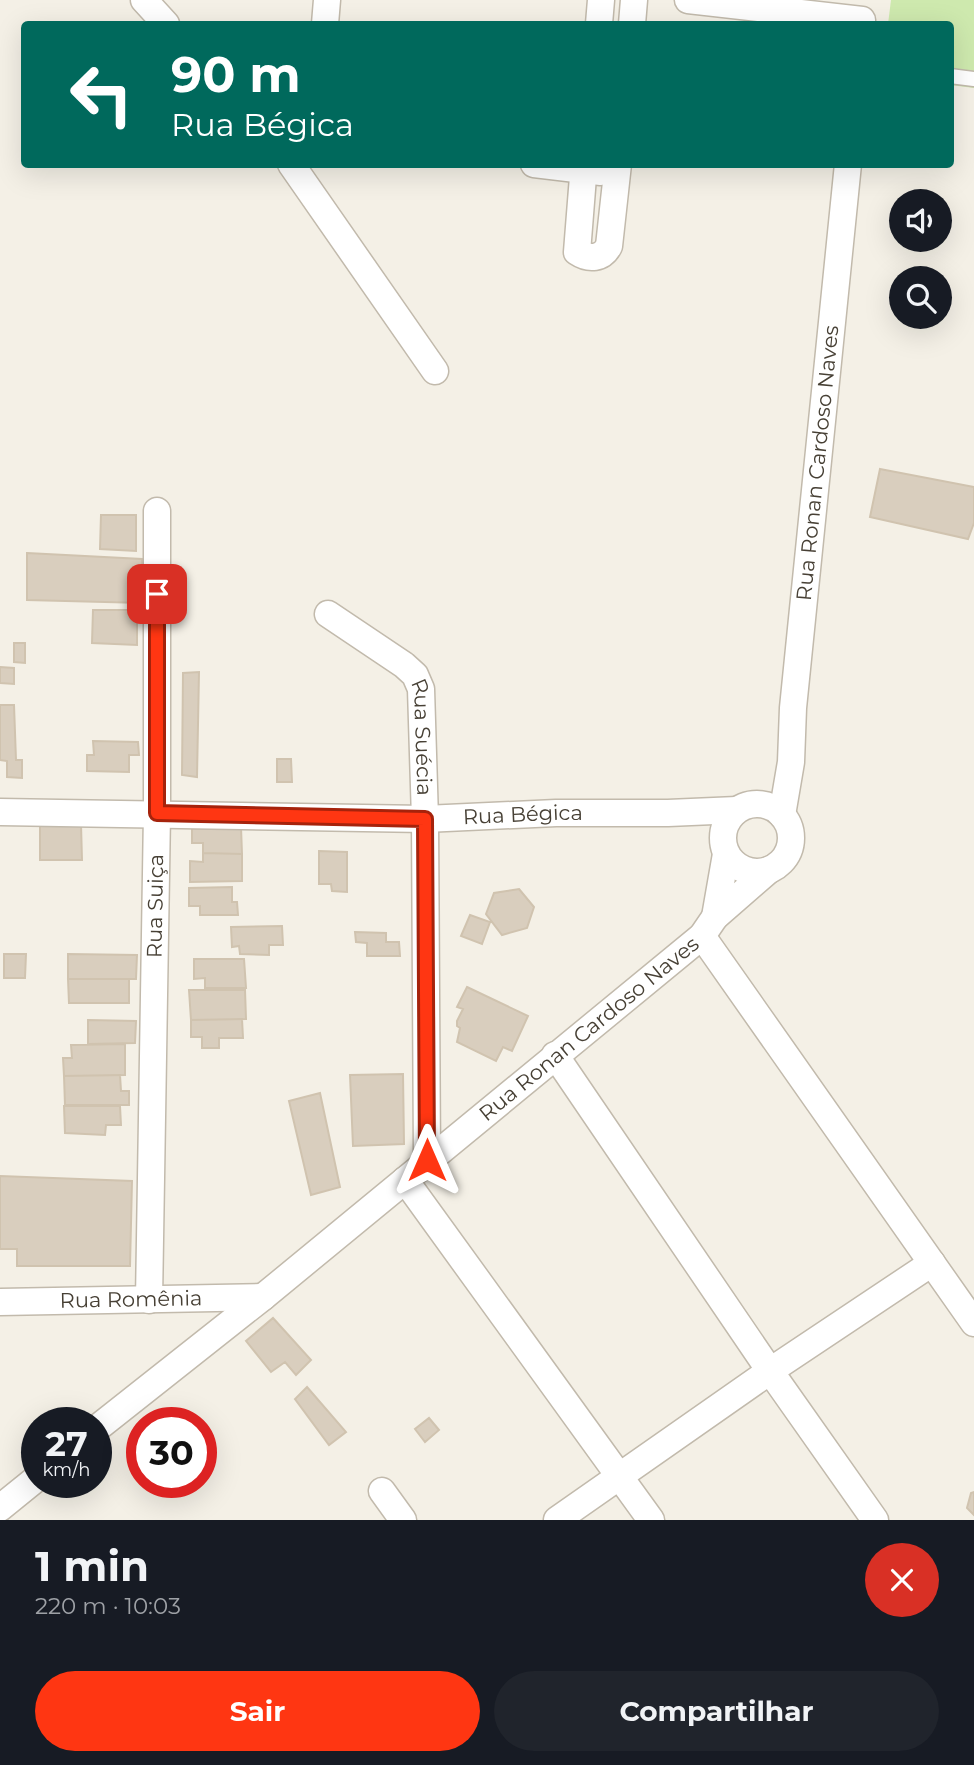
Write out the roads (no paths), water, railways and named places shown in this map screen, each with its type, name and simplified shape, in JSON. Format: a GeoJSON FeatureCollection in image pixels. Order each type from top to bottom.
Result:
{"type":"FeatureCollection","features":[{"type":"Feature","properties":{"kind":"street"},"geometry":{"type":"LineString","coordinates":[[144,0],[163,21]]}},
{"type":"Feature","properties":{"kind":"street"},"geometry":{"type":"LineString","coordinates":[[325,21],[327,0]]}},
{"type":"Feature","properties":{"kind":"street"},"geometry":{"type":"LineString","coordinates":[[599,21],[601,0]]}},
{"type":"Feature","properties":{"kind":"street"},"geometry":{"type":"LineString","coordinates":[[632,21],[634,0]]}},
{"type":"Feature","properties":{"kind":"street"},"geometry":{"type":"LineString","coordinates":[[688,0],[863,15]]}},
{"type":"Feature","properties":{"kind":"street"},"geometry":{"type":"LineString","coordinates":[[294,168],[435,371]]}},
{"type":"Feature","properties":{"kind":"street"},"geometry":{"type":"LineString","coordinates":[[584,168],[577,252],[583,257],[605,254],[609,246],[617,169]]}},
{"type":"Feature","properties":{"kind":"street","name":"Rua Ronan Cardoso Naves"},"geometry":{"type":"LineString","coordinates":[[782,815],[791,762],[793,708],[848,168]]}},
{"type":"Feature","properties":{"kind":"street","name":"Rua Suiça"},"geometry":{"type":"LineString","coordinates":[[149,1300],[157,813],[157,511]]}},
{"type":"Feature","properties":{"kind":"street","name":"Rua Suécia"},"geometry":{"type":"LineString","coordinates":[[328,614],[404,665],[415,675],[421,689],[425,819],[427,1160]]}},
{"type":"Feature","properties":{"kind":"street"},"geometry":{"type":"LineString","coordinates":[[745,807],[769,806],[782,815],[790,830],[790,846],[783,861],[769,870],[753,872],[737,866],[724,846],[726,822],[791,762]]}},
{"type":"Feature","properties":{"kind":"street","name":"Rua Bégica"},"geometry":{"type":"LineString","coordinates":[[0,812],[425,819],[556,813],[668,813],[745,807]]}},
{"type":"Feature","properties":{"kind":"street","name":"Rua Bégica"},"geometry":{"type":"LineString","coordinates":[[668,813],[724,846]]}},
{"type":"Feature","properties":{"kind":"street","name":"Rua Ronan Cardoso Naves"},"geometry":{"type":"LineString","coordinates":[[709,927],[724,846]]}},
{"type":"Feature","properties":{"kind":"street","name":"Rua Ronan Cardoso Naves"},"geometry":{"type":"LineString","coordinates":[[112,1416],[405,1180],[709,927],[769,870]]}},
{"type":"Feature","properties":{"kind":"street"},"geometry":{"type":"LineString","coordinates":[[709,927],[974,1323]]}},
{"type":"Feature","properties":{"kind":"street"},"geometry":{"type":"LineString","coordinates":[[555,1055],[875,1520]]}},
{"type":"Feature","properties":{"kind":"street"},"geometry":{"type":"LineString","coordinates":[[405,1180],[651,1520]]}},
{"type":"Feature","properties":{"kind":"street"},"geometry":{"type":"LineString","coordinates":[[557,1520],[770,1371],[932,1263]]}},
{"type":"Feature","properties":{"kind":"street","name":"Rua Romênia"},"geometry":{"type":"LineString","coordinates":[[0,1302],[263,1297]]}},
{"type":"Feature","properties":{"kind":"street"},"geometry":{"type":"LineString","coordinates":[[0,1508],[21,1491]]}},
{"type":"Feature","properties":{"kind":"street"},"geometry":{"type":"LineString","coordinates":[[382,1491],[403,1520]]}},
{"type":"Feature","properties":{"kind":"lane"},"geometry":{"type":"LineString","coordinates":[[954,76],[974,79]]}}]}
